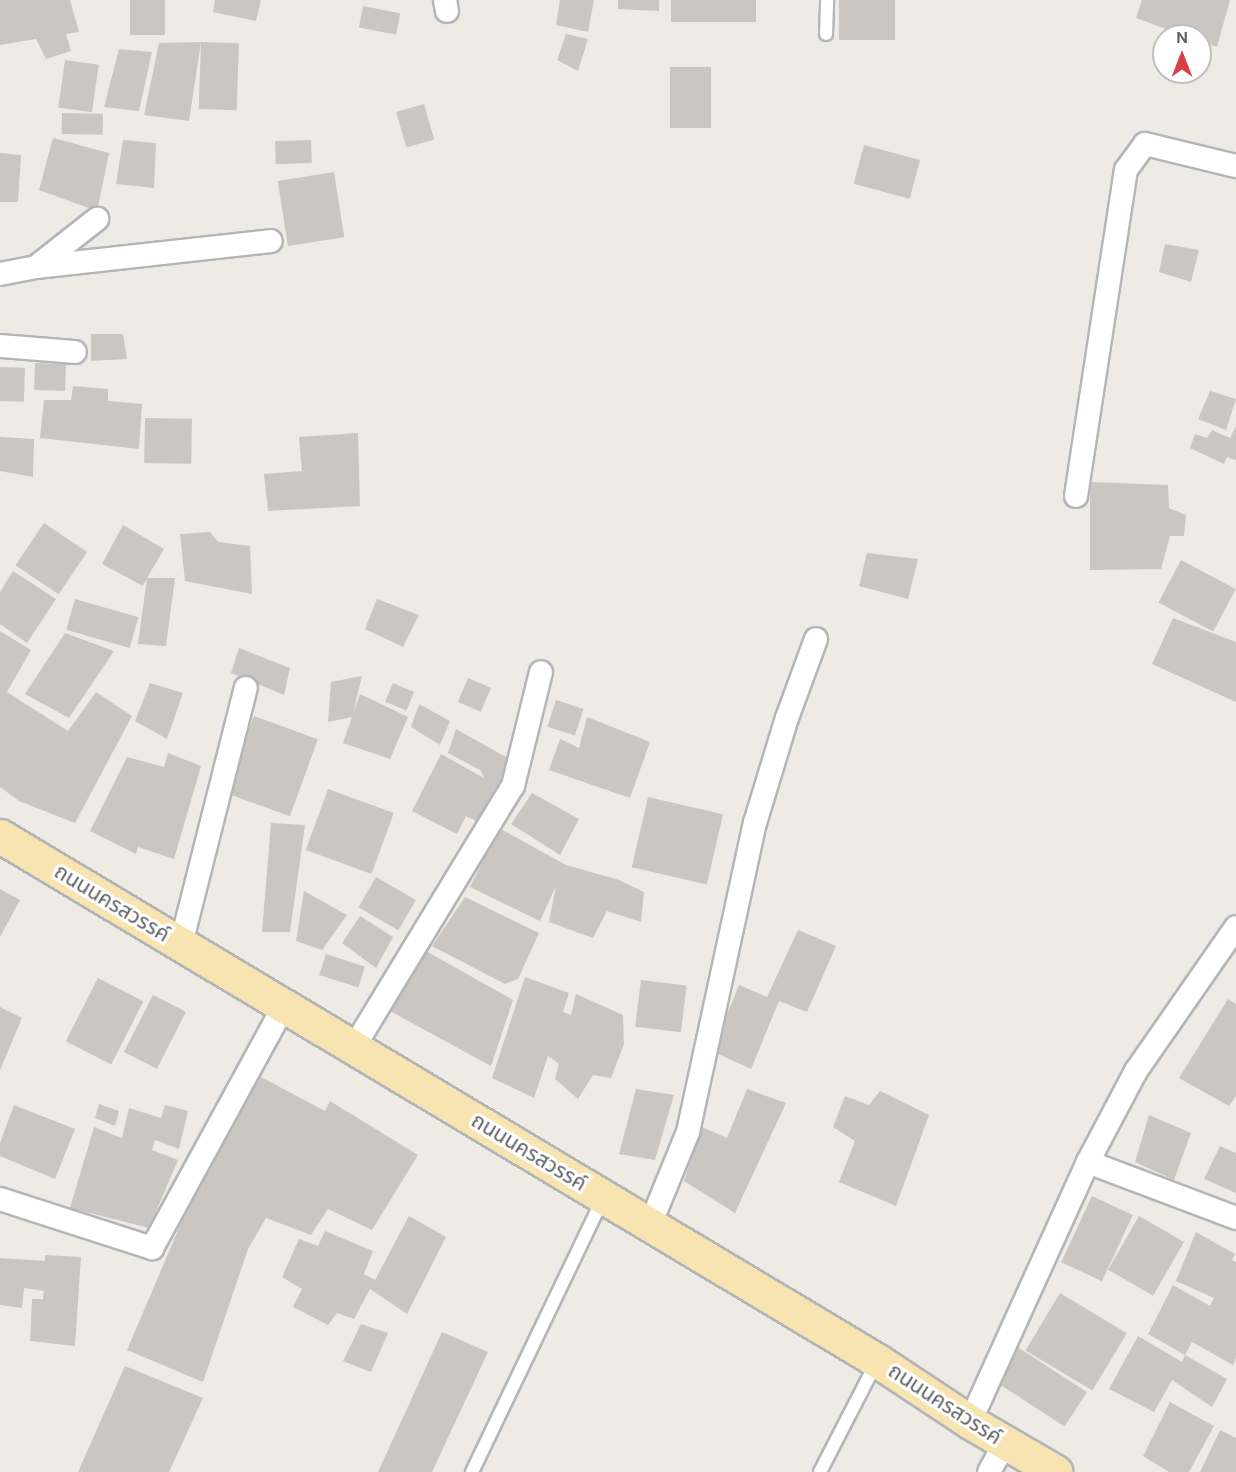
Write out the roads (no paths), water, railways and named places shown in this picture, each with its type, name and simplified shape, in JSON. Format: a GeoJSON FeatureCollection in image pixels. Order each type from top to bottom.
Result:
{"type":"FeatureCollection","features":[{"type":"Feature","properties":{"kind":"main road","name":"ถนนนครสวรรค์"},"geometry":{"type":"LineString","coordinates":[[0,836],[878,1360],[970,1422],[1052,1471]]}},
{"type":"Feature","properties":{"kind":"street"},"geometry":{"type":"LineString","coordinates":[[1076,496],[1126,170],[1145,144],[1236,166]]}},
{"type":"Feature","properties":{"kind":"street"},"geometry":{"type":"LineString","coordinates":[[36,267],[97,219]]}},
{"type":"Feature","properties":{"kind":"street"},"geometry":{"type":"LineString","coordinates":[[0,274],[36,267],[271,241]]}},
{"type":"Feature","properties":{"kind":"street"},"geometry":{"type":"LineString","coordinates":[[0,346],[75,352]]}},
{"type":"Feature","properties":{"kind":"street"},"geometry":{"type":"LineString","coordinates":[[650,1225],[688,1132],[755,823],[787,717],[816,639]]}},
{"type":"Feature","properties":{"kind":"street"},"geometry":{"type":"LineString","coordinates":[[354,1047],[513,786],[541,672]]}},
{"type":"Feature","properties":{"kind":"street"},"geometry":{"type":"LineString","coordinates":[[181,944],[246,688]]}},
{"type":"Feature","properties":{"kind":"street"},"geometry":{"type":"LineString","coordinates":[[970,1422],[1088,1162],[1136,1071],[1236,927]]}},
{"type":"Feature","properties":{"kind":"street"},"geometry":{"type":"LineString","coordinates":[[0,1199],[153,1248],[284,1006]]}},
{"type":"Feature","properties":{"kind":"street"},"geometry":{"type":"LineString","coordinates":[[1088,1162],[1236,1218]]}},
{"type":"Feature","properties":{"kind":"street"},"geometry":{"type":"LineString","coordinates":[[989,1472],[1005,1443]]}},
{"type":"Feature","properties":{"kind":"lane"},"geometry":{"type":"LineString","coordinates":[[826,34],[827,0]]}},
{"type":"Feature","properties":{"kind":"lane"},"geometry":{"type":"LineString","coordinates":[[472,1472],[603,1197]]}},
{"type":"Feature","properties":{"kind":"lane"},"geometry":{"type":"LineString","coordinates":[[820,1472],[878,1360]]}}]}
